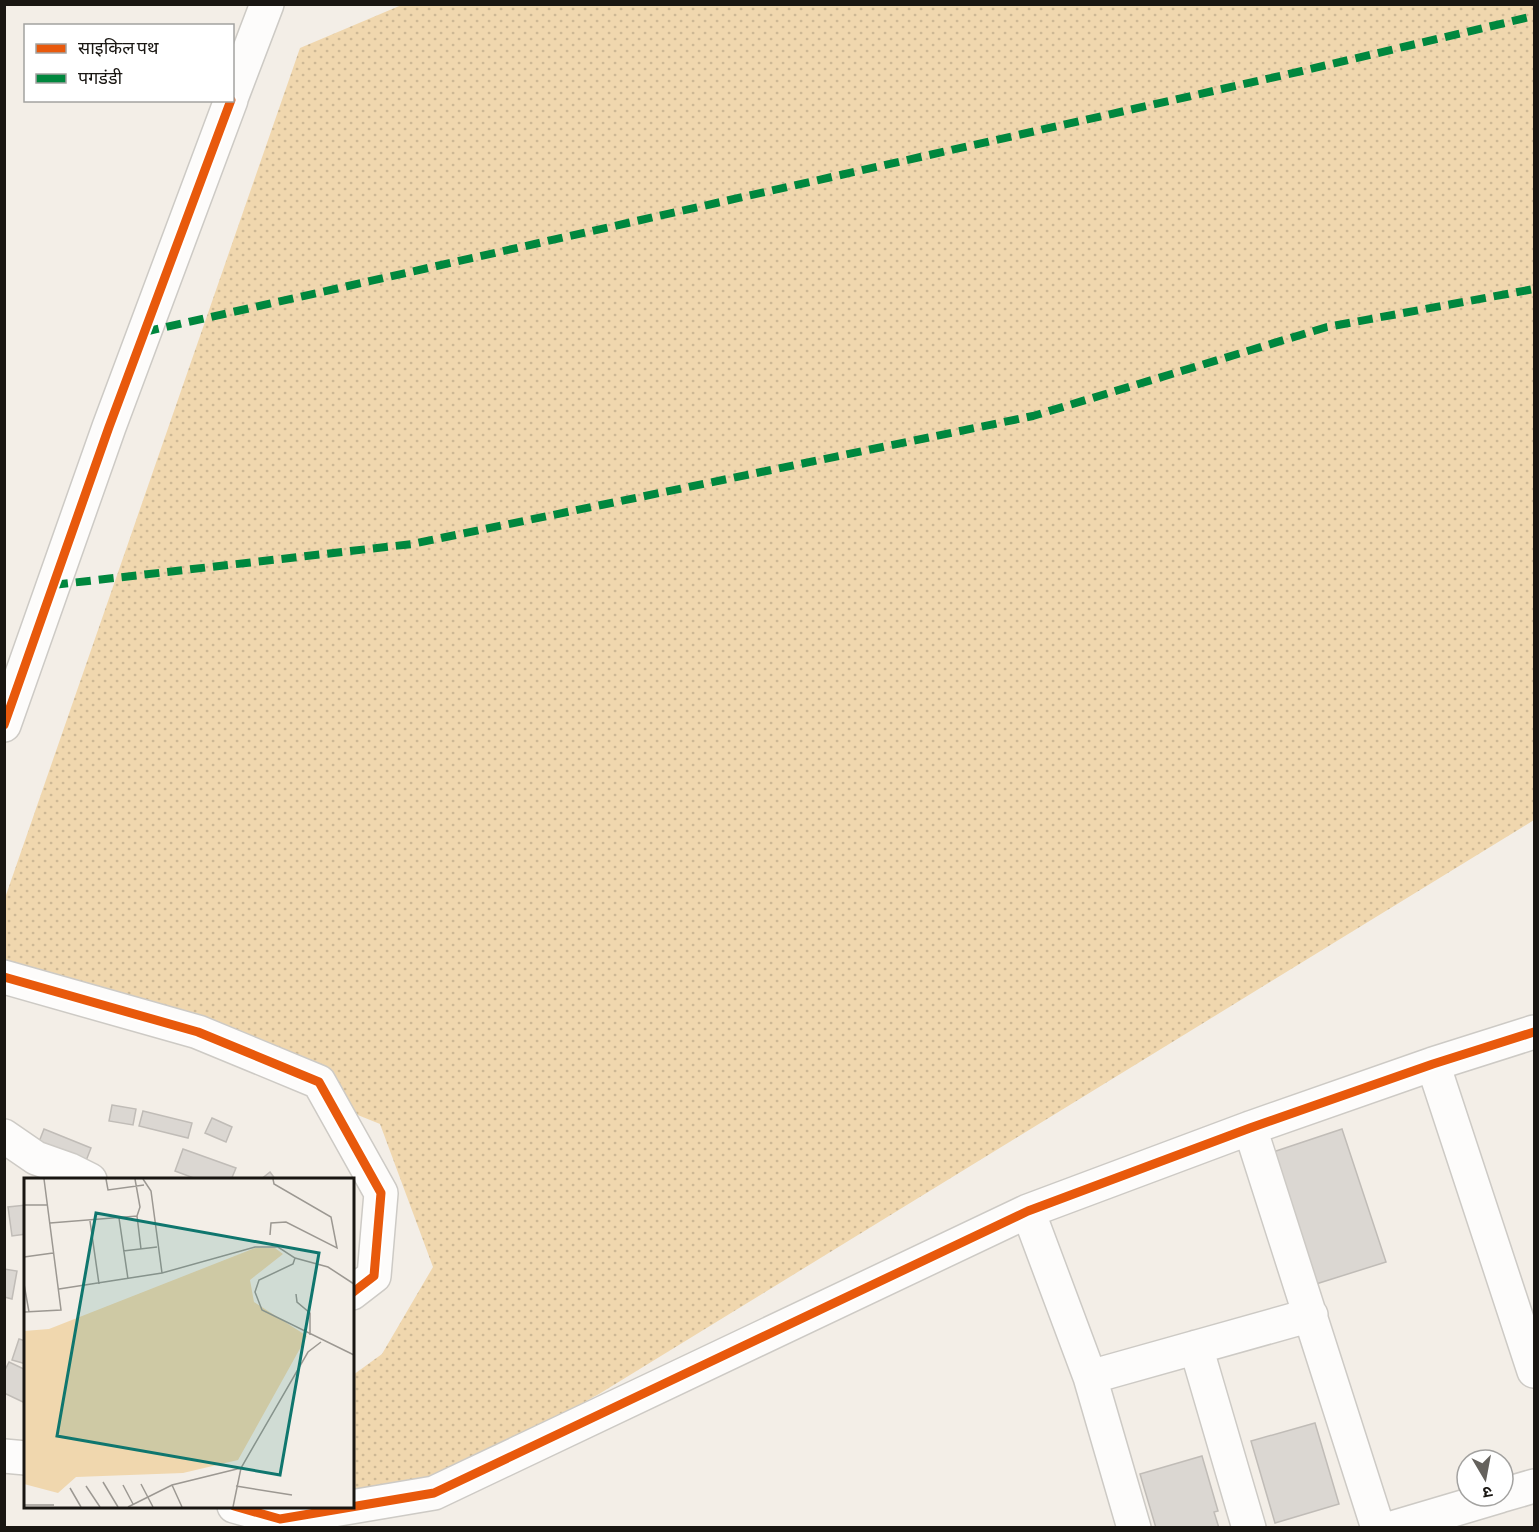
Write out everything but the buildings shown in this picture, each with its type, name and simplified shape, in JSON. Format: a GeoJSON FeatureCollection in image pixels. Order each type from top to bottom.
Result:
{"type":"FeatureCollection","features":[{"type":"Feature","properties":{"kind":"street"},"geometry":{"type":"LineString","coordinates":[[234,91],[267,4]]}},
{"type":"Feature","properties":{"kind":"street"},"geometry":{"type":"LineString","coordinates":[[4,725],[109,427],[230,102]]}},
{"type":"Feature","properties":{"kind":"street"},"geometry":{"type":"LineString","coordinates":[[4,977],[198,1032],[319,1082],[381,1193],[374,1276],[354,1291]]}},
{"type":"Feature","properties":{"kind":"street"},"geometry":{"type":"LineString","coordinates":[[354,1507],[434,1493],[1028,1211],[1251,1128],[1433,1064],[1534,1032]]}},
{"type":"Feature","properties":{"kind":"street"},"geometry":{"type":"LineString","coordinates":[[1433,1064],[1534,1371]]}},
{"type":"Feature","properties":{"kind":"street"},"geometry":{"type":"LineString","coordinates":[[1251,1128],[1378,1527]]}},
{"type":"Feature","properties":{"kind":"street"},"geometry":{"type":"LineString","coordinates":[[4,1136],[36,1158],[88,1178]]}},
{"type":"Feature","properties":{"kind":"street"},"geometry":{"type":"LineString","coordinates":[[1028,1211],[1090,1377],[1134,1527]]}},
{"type":"Feature","properties":{"kind":"street"},"geometry":{"type":"LineString","coordinates":[[1090,1377],[1311,1316]]}},
{"type":"Feature","properties":{"kind":"street"},"geometry":{"type":"LineString","coordinates":[[1196,1347],[1249,1527]]}},
{"type":"Feature","properties":{"kind":"street"},"geometry":{"type":"LineString","coordinates":[[4,1456],[24,1458]]}},
{"type":"Feature","properties":{"kind":"street"},"geometry":{"type":"LineString","coordinates":[[1515,1492],[1534,1486]]}},
{"type":"Feature","properties":{"kind":"street"},"geometry":{"type":"LineString","coordinates":[[241,1508],[280,1519],[345,1508]]}},
{"type":"Feature","properties":{"kind":"street"},"geometry":{"type":"LineString","coordinates":[[1392,1527],[1459,1508]]}},
{"type":"Feature","properties":{"kind":"shaded area"},"geometry":{"type":"Polygon","coordinates":[[[404,4],[1534,5],[1534,820],[599,1394],[435,1485],[354,1503],[354,1374],[382,1354],[433,1267],[380,1124],[5,972],[5,898],[300,48],[404,4]]]}},
{"type":"Feature","properties":{"kind":"marked path"},"geometry":{"type":"LineString","coordinates":[[144,332],[1302,71],[1534,16]]}},
{"type":"Feature","properties":{"kind":"marked path"},"geometry":{"type":"LineString","coordinates":[[53,585],[412,544],[1033,416],[1327,327],[1534,289]]}},
{"type":"Feature","properties":{"kind":"cycle path"},"geometry":{"type":"LineString","coordinates":[[4,725],[109,427],[230,102]]}},
{"type":"Feature","properties":{"kind":"cycle path"},"geometry":{"type":"LineString","coordinates":[[4,977],[198,1032],[319,1082],[381,1193],[374,1276],[354,1291]]}},
{"type":"Feature","properties":{"kind":"cycle path"},"geometry":{"type":"LineString","coordinates":[[354,1507],[434,1493],[1028,1211],[1250,1128],[1433,1064],[1534,1032]]}},
{"type":"Feature","properties":{"kind":"cycle path"},"geometry":{"type":"LineString","coordinates":[[241,1508],[280,1519],[345,1508]]}}]}
